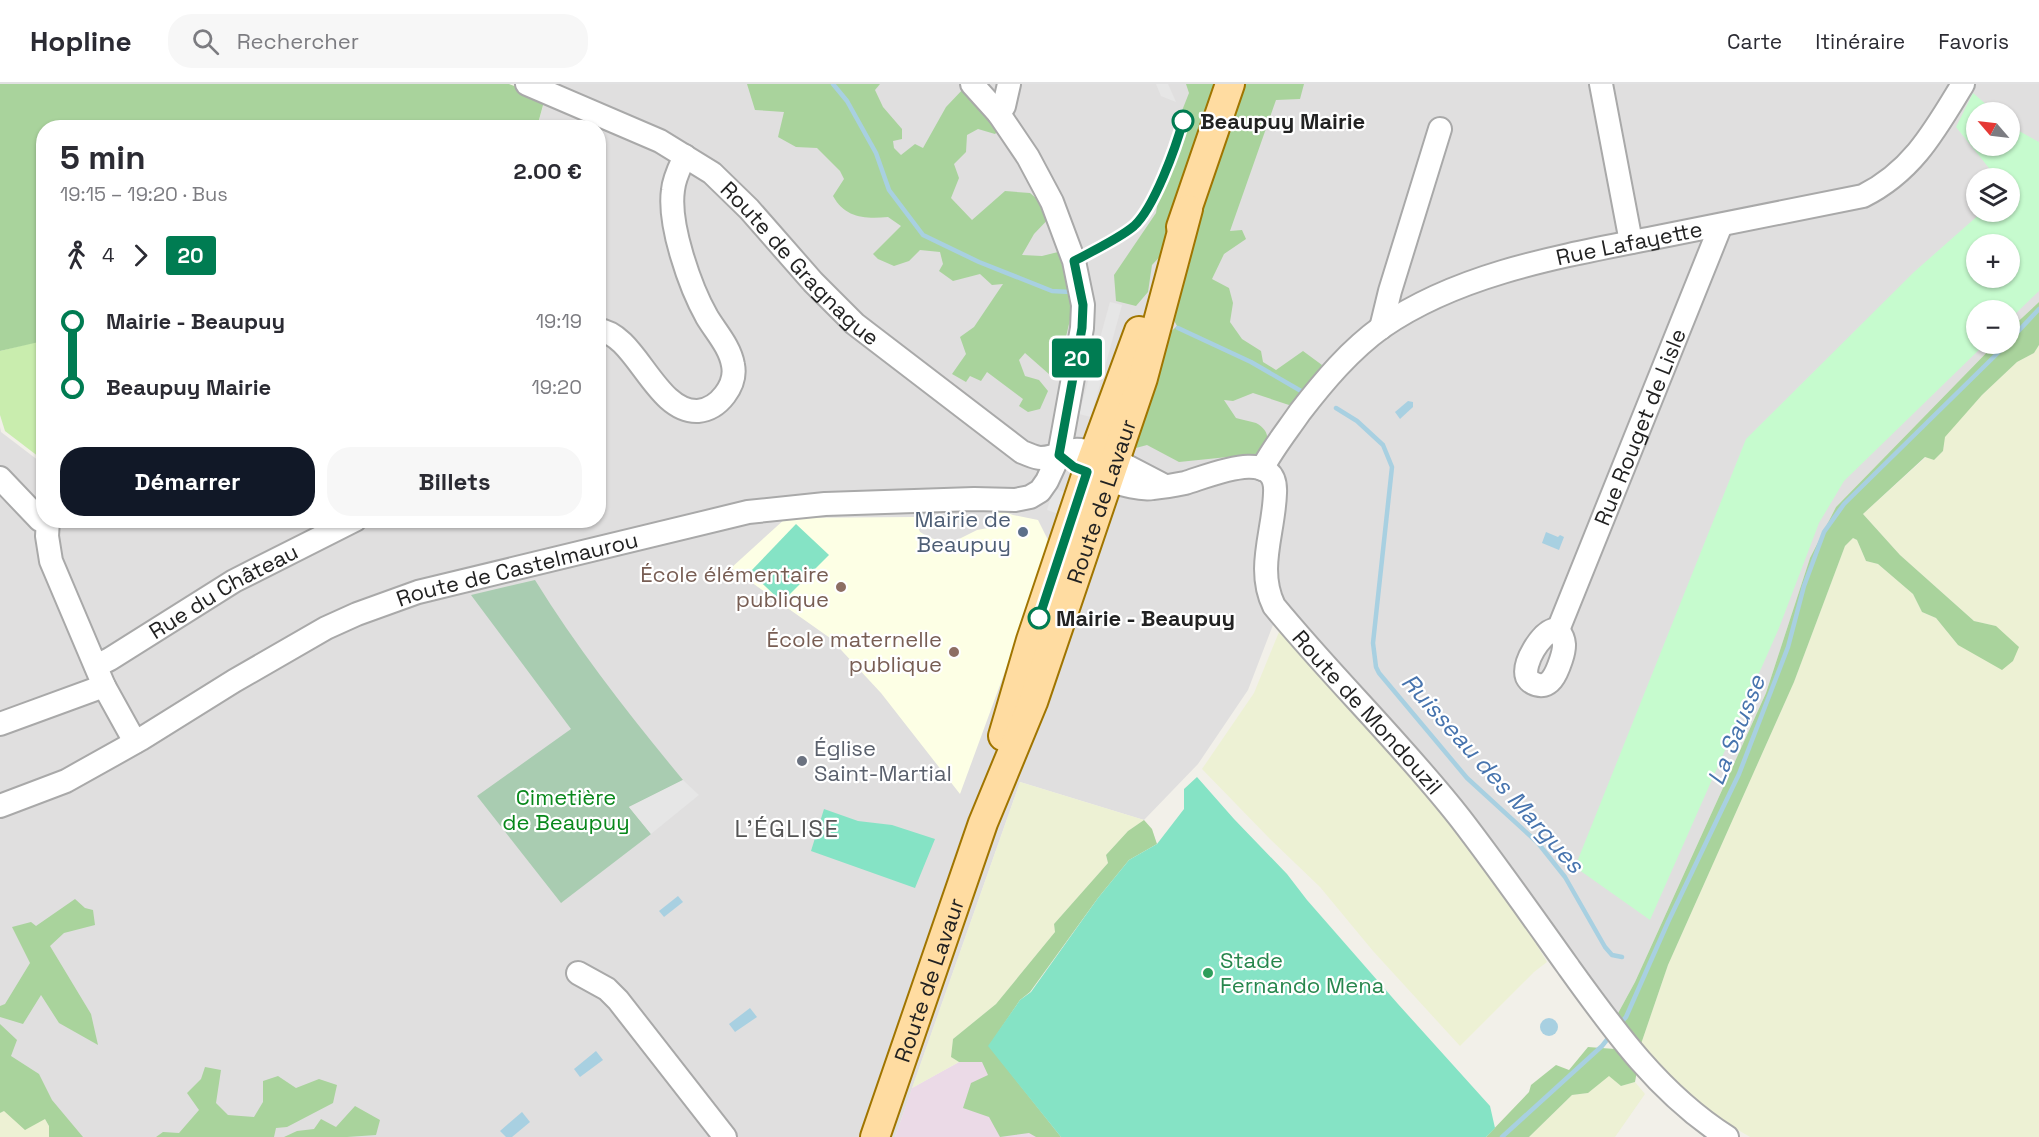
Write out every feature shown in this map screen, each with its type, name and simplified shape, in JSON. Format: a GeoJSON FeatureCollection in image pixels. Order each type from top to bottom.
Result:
{"type":"FeatureCollection","features":[{"type":"Feature","properties":{"kind":"main road","name":"Route de Lavaur"},"geometry":{"type":"LineString","coordinates":[[875,1137],[983,823],[1033,702],[1151,300],[1188,209],[1230,84]]}},
{"type":"Feature","properties":{"kind":"street","name":"Route de Gragnague"},"geometry":{"type":"LineString","coordinates":[[527,84],[660,141],[712,173],[855,324],[1022,452],[1039,458],[1059,455]]}},
{"type":"Feature","properties":{"kind":"street","name":"Route de Castelmaurou"},"geometry":{"type":"LineString","coordinates":[[0,806],[66,781],[326,628],[418,592],[748,512],[825,504],[1015,500],[1030,498],[1040,491],[1059,455],[1082,328],[1083,305],[1074,261],[1052,202],[1028,157],[999,114],[972,84]]}},
{"type":"Feature","properties":{"kind":"street"},"geometry":{"type":"LineString","coordinates":[[999,114],[1004,106],[1009,84]]}},
{"type":"Feature","properties":{"kind":"street"},"geometry":{"type":"LineString","coordinates":[[1600,84],[1630,242]]}},
{"type":"Feature","properties":{"kind":"street","name":"Rue Lafayette"},"geometry":{"type":"LineString","coordinates":[[1268,475],[1275,446],[1318,388],[1357,348],[1381,328],[1432,298],[1549,258],[1863,196],[1881,187],[1910,163],[1963,84]]}},
{"type":"Feature","properties":{"kind":"street"},"geometry":{"type":"LineString","coordinates":[[1381,328],[1390,291],[1440,129]]}},
{"type":"Feature","properties":{"kind":"street"},"geometry":{"type":"LineString","coordinates":[[606,332],[614,335],[663,394],[686,409],[698,411],[710,407],[721,399],[729,388],[733,377],[733,365],[729,351],[706,315],[693,288],[683,262],[672,209],[672,192],[676,174],[685,156]]}},
{"type":"Feature","properties":{"kind":"street","name":"Rue Rouget de Lisle"},"geometry":{"type":"LineString","coordinates":[[1558,630],[1721,225]]}},
{"type":"Feature","properties":{"kind":"street"},"geometry":{"type":"LineString","coordinates":[[1059,455],[1074,467],[1101,466],[1164,485],[1181,484],[1240,467],[1253,466],[1268,475]]}},
{"type":"Feature","properties":{"kind":"street","name":"Route de Mondouzil"},"geometry":{"type":"LineString","coordinates":[[1268,475],[1275,493],[1265,562],[1269,595],[1274,606],[1442,795],[1485,850],[1605,1018],[1630,1048],[1671,1094],[1704,1122],[1727,1137]]}},
{"type":"Feature","properties":{"kind":"street"},"geometry":{"type":"LineString","coordinates":[[0,478],[36,516]]}},
{"type":"Feature","properties":{"kind":"street"},"geometry":{"type":"LineString","coordinates":[[48,528],[51,561],[100,676],[135,742]]}},
{"type":"Feature","properties":{"kind":"street","name":"Rue du Château"},"geometry":{"type":"LineString","coordinates":[[0,724],[100,676],[110,659],[234,581],[339,528]]}},
{"type":"Feature","properties":{"kind":"street"},"geometry":{"type":"LineString","coordinates":[[578,973],[607,989],[618,1000],[725,1137]]}},
{"type":"Feature","properties":{"kind":"shaded area"},"geometry":{"type":"Polygon","coordinates":[[[534,84],[2039,84],[2039,302],[2020,320],[2020,300],[1966,300],[1966,354],[1985,354],[1836,507],[1810,558],[1766,693],[1635,982],[1616,1017],[1497,849],[1426,759],[1281,604],[1248,690],[1198,764],[1144,820],[1020,782],[895,1137],[70,1137],[0,1042],[0,427],[1,432],[36,459],[36,528],[606,528],[606,120],[539,120],[545,99],[534,84]]]}},
{"type":"Feature","properties":{"kind":"shaded area"},"geometry":{"type":"Polygon","coordinates":[[[1156,84],[1168,84],[1176,102],[1161,96],[1156,84]]]}},
{"type":"Feature","properties":{"kind":"shaded area"},"geometry":{"type":"Polygon","coordinates":[[[1110,302],[1122,305],[1091,417],[1079,414],[1110,302]]]}},
{"type":"Feature","properties":{"kind":"shaded area"},"geometry":{"type":"Polygon","coordinates":[[[2039,345],[2039,1137],[1750,1137],[1713,1115],[1680,1088],[1641,1044],[1668,965],[1794,682],[1845,546],[1853,538],[1857,540],[1866,561],[1878,564],[1913,594],[1922,612],[1936,618],[1958,645],[1996,626],[1974,621],[1900,555],[1863,514],[1926,457],[1934,460],[1943,451],[1944,437],[1982,395],[2017,362],[2034,353],[2039,345]]]}},
{"type":"Feature","properties":{"kind":"shaded area"},"geometry":{"type":"Polygon","coordinates":[[[1054,488],[1066,493],[1059,514],[1047,510],[1054,488]]]}},
{"type":"Feature","properties":{"kind":"shaded area"},"geometry":{"type":"Polygon","coordinates":[[[997,509],[1038,520],[1051,546],[960,794],[881,693],[830,638],[731,568],[786,518],[914,517],[920,532],[930,538],[951,543],[977,530],[988,528],[997,509]]]}},
{"type":"Feature","properties":{"kind":"shaded area"},"geometry":{"type":"Polygon","coordinates":[[[1279,632],[1292,643],[1437,806],[1529,932],[1547,962],[1534,972],[1460,1046],[1373,951],[1320,887],[1202,769],[1254,693],[1279,632]]]}},
{"type":"Feature","properties":{"kind":"shaded area"},"geometry":{"type":"Polygon","coordinates":[[[683,780],[699,795],[651,834],[629,807],[683,780]]]}},
{"type":"Feature","properties":{"kind":"shaded area"},"geometry":{"type":"Polygon","coordinates":[[[1020,782],[1144,820],[1128,831],[1106,855],[1108,863],[1054,924],[1055,932],[996,1004],[953,1039],[951,1057],[959,1062],[912,1088],[1020,782]]]}},
{"type":"Feature","properties":{"kind":"shaded area"},"geometry":{"type":"Polygon","coordinates":[[[988,1046],[1061,1137],[895,1137],[912,1088],[988,1046]]]}},
{"type":"Feature","properties":{"kind":"shaded area"},"geometry":{"type":"Polygon","coordinates":[[[1609,1075],[1621,1086],[1635,1082],[1645,1094],[1615,1137],[1529,1137],[1572,1095],[1588,1093],[1609,1075]]]}},
{"type":"Feature","properties":{"kind":"shaded area"},"geometry":{"type":"Polygon","coordinates":[[[4,1111],[45,1119],[49,1126],[49,1137],[0,1137],[0,1113],[4,1111]]]}},
{"type":"Feature","properties":{"kind":"green space"},"geometry":{"type":"Polygon","coordinates":[[[0,84],[509,84],[545,98],[539,120],[36,120],[36,343],[0,351],[0,84]]]}},
{"type":"Feature","properties":{"kind":"green space"},"geometry":{"type":"Polygon","coordinates":[[[747,84],[880,84],[875,90],[883,107],[902,129],[902,139],[893,141],[894,148],[901,155],[915,144],[923,148],[946,107],[965,87],[1004,125],[995,134],[978,129],[967,135],[966,152],[954,164],[959,178],[951,198],[972,220],[1005,191],[1030,193],[1054,213],[1034,234],[1022,255],[1042,256],[1058,252],[1074,303],[1060,362],[1050,375],[1025,353],[1019,360],[1025,376],[1039,380],[1048,391],[1040,409],[1028,412],[1019,406],[1023,399],[987,372],[981,381],[970,376],[966,382],[952,374],[966,354],[960,337],[974,327],[1003,284],[992,285],[980,274],[953,281],[939,271],[943,264],[940,252],[920,250],[909,261],[894,266],[878,259],[873,254],[901,226],[888,217],[856,216],[843,209],[833,196],[844,179],[840,171],[817,148],[796,147],[778,137],[784,112],[755,110],[747,84]]]}},
{"type":"Feature","properties":{"kind":"green space"},"geometry":{"type":"Polygon","coordinates":[[[1186,84],[1304,84],[1300,99],[1276,100],[1230,231],[1242,230],[1246,239],[1224,254],[1212,279],[1229,288],[1233,303],[1230,322],[1242,339],[1261,351],[1263,362],[1276,370],[1303,351],[1322,365],[1315,382],[1289,405],[1253,393],[1233,401],[1224,400],[1236,418],[1256,423],[1267,434],[1265,446],[1257,454],[1179,462],[1147,445],[1132,449],[1161,341],[1177,326],[1169,311],[1177,282],[1190,264],[1189,237],[1167,249],[1152,265],[1148,292],[1136,306],[1116,301],[1114,275],[1156,213],[1163,168],[1178,156],[1170,141],[1189,93],[1186,84]]]}},
{"type":"Feature","properties":{"kind":"green space"},"geometry":{"type":"Polygon","coordinates":[[[1973,93],[1983,102],[1968,102],[1973,93]]]}},
{"type":"Feature","properties":{"kind":"green space"},"geometry":{"type":"Polygon","coordinates":[[[1966,107],[1966,139],[1956,127],[1966,107]]]}},
{"type":"Feature","properties":{"kind":"green space"},"geometry":{"type":"Polygon","coordinates":[[[2020,132],[2039,142],[2039,291],[2020,309],[2020,300],[1966,300],[1966,354],[1975,354],[1844,481],[1819,523],[1779,628],[1650,920],[1575,867],[1746,439],[1914,272],[1971,222],[2020,222],[2020,168],[1989,168],[1979,156],[2020,156],[2020,132]]]}},
{"type":"Feature","properties":{"kind":"green space"},"geometry":{"type":"Polygon","coordinates":[[[2039,302],[2039,345],[2034,353],[2017,362],[1982,395],[1945,437],[1943,451],[1934,460],[1925,457],[1863,514],[1900,555],[1974,621],[1996,626],[2019,647],[2013,661],[2002,670],[1958,645],[1936,618],[1922,612],[1913,594],[1878,564],[1866,561],[1857,540],[1853,538],[1845,546],[1794,682],[1668,965],[1641,1044],[1616,1017],[1635,982],[1766,693],[1810,558],[1836,507],[1985,354],[2020,354],[2020,320],[2039,302]]]}},
{"type":"Feature","properties":{"kind":"green space"},"geometry":{"type":"Polygon","coordinates":[[[36,342],[36,455],[5,431],[0,415],[0,351],[36,342]]]}},
{"type":"Feature","properties":{"kind":"green space"},"geometry":{"type":"Polygon","coordinates":[[[796,524],[829,555],[782,602],[750,572],[796,524]]]}},
{"type":"Feature","properties":{"kind":"green space","name":"Cimetière de Beaupuy"},"geometry":{"type":"Polygon","coordinates":[[[535,580],[606,683],[683,780],[629,807],[651,834],[561,903],[477,796],[571,729],[471,595],[535,580]]]}},
{"type":"Feature","properties":{"kind":"green space","name":"Stade Fernando Mena"},"geometry":{"type":"Polygon","coordinates":[[[1197,777],[1287,874],[1398,1004],[1490,1106],[1495,1128],[1486,1137],[1061,1137],[988,1046],[1020,1000],[1031,992],[1098,898],[1129,860],[1157,844],[1184,809],[1184,789],[1197,777]]]}},
{"type":"Feature","properties":{"kind":"green space"},"geometry":{"type":"Polygon","coordinates":[[[824,809],[858,821],[892,825],[935,839],[915,888],[811,851],[824,809]]]}},
{"type":"Feature","properties":{"kind":"green space"},"geometry":{"type":"Polygon","coordinates":[[[1144,820],[1152,829],[1157,844],[1129,860],[1098,898],[1030,992],[1020,1000],[989,1046],[1061,1137],[1036,1137],[1029,1133],[1000,1137],[989,1117],[963,1108],[971,1083],[988,1075],[982,1062],[959,1062],[951,1057],[953,1039],[996,1004],[1055,932],[1054,924],[1108,863],[1106,855],[1128,831],[1144,820]]]}},
{"type":"Feature","properties":{"kind":"green space"},"geometry":{"type":"Polygon","coordinates":[[[75,899],[85,908],[93,910],[95,925],[64,933],[50,946],[91,1014],[98,1045],[59,1023],[41,995],[23,1024],[0,1017],[0,1006],[5,1004],[30,963],[12,927],[31,922],[36,926],[75,899]]]}},
{"type":"Feature","properties":{"kind":"green space"},"geometry":{"type":"Polygon","coordinates":[[[0,1024],[17,1040],[11,1056],[39,1074],[52,1100],[83,1137],[49,1137],[49,1126],[45,1119],[25,1130],[4,1111],[0,1113],[0,1024]]]}},
{"type":"Feature","properties":{"kind":"green space"},"geometry":{"type":"Polygon","coordinates":[[[1588,1047],[1615,1049],[1637,1071],[1635,1082],[1621,1086],[1609,1076],[1588,1093],[1572,1095],[1529,1137],[1486,1137],[1529,1092],[1531,1085],[1556,1065],[1569,1070],[1588,1047]]]}},
{"type":"Feature","properties":{"kind":"green space"},"geometry":{"type":"Polygon","coordinates":[[[205,1067],[221,1070],[216,1103],[228,1115],[254,1117],[263,1102],[263,1081],[278,1076],[296,1088],[319,1079],[337,1085],[333,1103],[287,1127],[276,1128],[274,1137],[156,1137],[163,1132],[179,1133],[199,1110],[187,1093],[201,1079],[205,1067]]]}},
{"type":"Feature","properties":{"kind":"green space"},"geometry":{"type":"Polygon","coordinates":[[[355,1106],[380,1120],[376,1135],[284,1137],[297,1131],[314,1129],[321,1119],[336,1127],[355,1106]]]}},
{"type":"Feature","properties":{"kind":"water"},"geometry":{"type":"Polygon","coordinates":[[[1408,401],[1413,402],[1413,407],[1400,419],[1395,412],[1408,401]]]}},
{"type":"Feature","properties":{"kind":"water"},"geometry":{"type":"Polygon","coordinates":[[[1546,532],[1564,537],[1559,550],[1542,543],[1546,532]]]}},
{"type":"Feature","properties":{"kind":"water"},"geometry":{"type":"Polygon","coordinates":[[[678,896],[683,902],[664,917],[659,911],[678,896]]]}},
{"type":"Feature","properties":{"kind":"water"},"geometry":{"type":"Polygon","coordinates":[[[750,1008],[757,1017],[735,1032],[729,1024],[750,1008]]]}},
{"type":"Feature","properties":{"kind":"water"},"geometry":{"type":"Polygon","coordinates":[[[1549,1018],[1555,1021],[1558,1027],[1555,1033],[1549,1036],[1543,1033],[1540,1027],[1543,1021],[1549,1018]]]}},
{"type":"Feature","properties":{"kind":"water"},"geometry":{"type":"Polygon","coordinates":[[[596,1051],[603,1060],[580,1077],[574,1069],[596,1051]]]}},
{"type":"Feature","properties":{"kind":"water"},"geometry":{"type":"Polygon","coordinates":[[[522,1112],[530,1122],[512,1137],[506,1137],[500,1131],[522,1112]]]}},
{"type":"Feature","properties":{"kind":"waterway","name":"Ruisseau des Margues"},"geometry":{"type":"LineString","coordinates":[[833,84],[847,101],[876,153],[889,190],[923,235],[979,262],[1052,291],[1070,292]]}},
{"type":"Feature","properties":{"kind":"waterway","name":"La Sausse"},"geometry":{"type":"LineString","coordinates":[[2020,329],[2039,309]]}},
{"type":"Feature","properties":{"kind":"waterway","name":"Ruisseau des Margues"},"geometry":{"type":"LineString","coordinates":[[1178,328],[1251,362],[1301,391]]}},
{"type":"Feature","properties":{"kind":"waterway","name":"La Sausse"},"geometry":{"type":"LineString","coordinates":[[1619,1025],[1626,1017],[1668,922],[1739,774],[1788,647],[1804,586],[1824,532],[1844,504],[1997,354]]}},
{"type":"Feature","properties":{"kind":"waterway","name":"Ruisseau des Margues"},"geometry":{"type":"LineString","coordinates":[[1336,408],[1357,421],[1383,445],[1392,467],[1373,643],[1379,673],[1467,778],[1538,843],[1565,877],[1605,947],[1612,955],[1622,957]]}},
{"type":"Feature","properties":{"kind":"waterway","name":"La Sausse"},"geometry":{"type":"LineString","coordinates":[[1502,1137],[1602,1046],[1610,1036]]}},
{"type":"Feature","properties":{"kind":"bus line","name":"20"},"geometry":{"type":"LineString","coordinates":[[1039,618],[1087,472],[1074,467],[1059,455],[1082,328],[1083,305],[1074,261],[1134,225],[1148,207],[1177,142],[1183,121]]}},
{"type":"Feature","properties":{"kind":"place","name":"Beaupuy Mairie"},"geometry":{"type":"Point","coordinates":[1183,121]}},
{"type":"Feature","properties":{"kind":"place","name":"Mairie de Beaupuy"},"geometry":{"type":"Point","coordinates":[1023,532]}},
{"type":"Feature","properties":{"kind":"place","name":"École élémentaire publique"},"geometry":{"type":"Point","coordinates":[841,587]}},
{"type":"Feature","properties":{"kind":"place","name":"Mairie - Beaupuy"},"geometry":{"type":"Point","coordinates":[1039,618]}},
{"type":"Feature","properties":{"kind":"place","name":"École maternelle publique"},"geometry":{"type":"Point","coordinates":[954,652]}},
{"type":"Feature","properties":{"kind":"place","name":"Église Saint-Martial"},"geometry":{"type":"Point","coordinates":[802,761]}},
{"type":"Feature","properties":{"kind":"place","name":"Stade Fernando Mena"},"geometry":{"type":"Point","coordinates":[1208,973]}},
{"type":"Feature","properties":{"kind":"district","name":"L'ÉGLISE"},"geometry":{"type":"Point","coordinates":[787,828]}}]}
